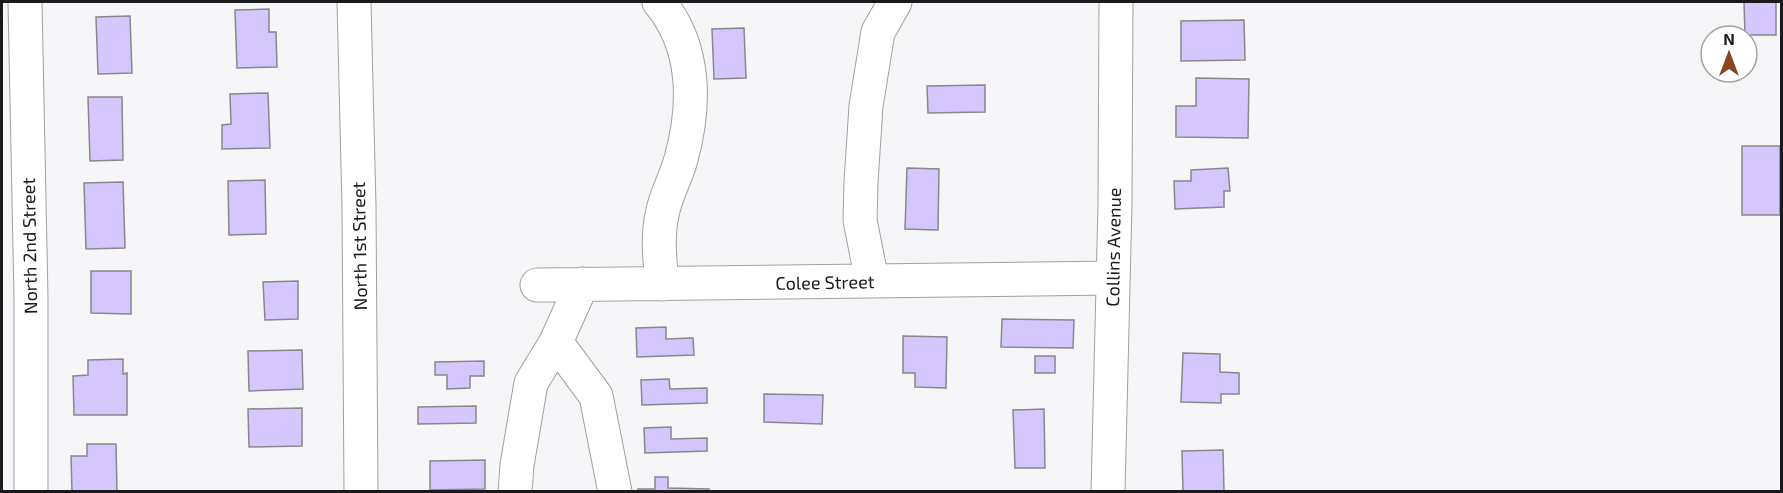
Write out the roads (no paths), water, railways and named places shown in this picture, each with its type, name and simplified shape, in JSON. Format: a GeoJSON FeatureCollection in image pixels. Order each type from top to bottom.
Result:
{"type":"FeatureCollection","features":[{"type":"Feature","properties":{"kind":"street","name":"North 2nd Street"},"geometry":{"type":"LineString","coordinates":[[25,2],[31,310],[31,492]]}},
{"type":"Feature","properties":{"kind":"street","name":"North 1st Street"},"geometry":{"type":"LineString","coordinates":[[354,2],[359,207],[361,492]]}},
{"type":"Feature","properties":{"kind":"street"},"geometry":{"type":"LineString","coordinates":[[658,2],[666,10],[679,33],[687,58],[691,88],[689,124],[681,159],[662,213],[658,239],[662,284]]}},
{"type":"Feature","properties":{"kind":"street"},"geometry":{"type":"LineString","coordinates":[[872,281],[860,220],[866,106],[878,32],[895,2]]}},
{"type":"Feature","properties":{"kind":"street","name":"Collins Avenue"},"geometry":{"type":"LineString","coordinates":[[1108,492],[1115,204],[1116,2]]}},
{"type":"Feature","properties":{"kind":"street","name":"Colee Street"},"geometry":{"type":"LineString","coordinates":[[537,285],[1113,278]]}},
{"type":"Feature","properties":{"kind":"street"},"geometry":{"type":"LineString","coordinates":[[515,492],[517,465],[531,383],[556,342],[582,284]]}},
{"type":"Feature","properties":{"kind":"street"},"geometry":{"type":"LineString","coordinates":[[556,342],[596,396],[615,492]]}}]}
